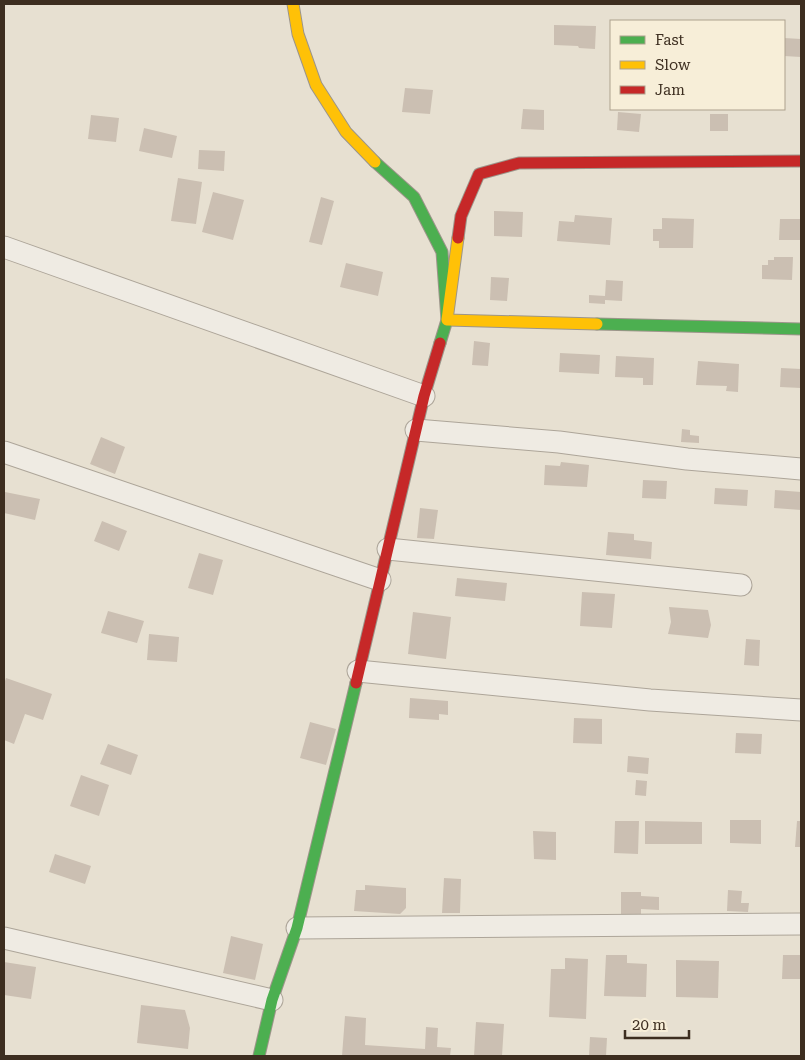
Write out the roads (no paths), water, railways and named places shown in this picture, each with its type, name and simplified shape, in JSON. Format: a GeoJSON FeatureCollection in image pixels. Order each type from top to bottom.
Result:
{"type":"FeatureCollection","features":[{"type":"Feature","properties":{"kind":"street"},"geometry":{"type":"LineString","coordinates":[[293,4],[298,34],[316,84],[346,132],[379,166],[414,197],[442,252],[447,320]]}},
{"type":"Feature","properties":{"kind":"street"},"geometry":{"type":"LineString","coordinates":[[259,1056],[272,1000],[297,928],[424,396],[447,320],[461,216],[479,174],[519,163],[801,161]]}},
{"type":"Feature","properties":{"kind":"street"},"geometry":{"type":"LineString","coordinates":[[4,247],[424,396]]}},
{"type":"Feature","properties":{"kind":"street"},"geometry":{"type":"LineString","coordinates":[[447,320],[801,329]]}},
{"type":"Feature","properties":{"kind":"street"},"geometry":{"type":"LineString","coordinates":[[416,430],[559,442],[687,459],[801,469]]}},
{"type":"Feature","properties":{"kind":"street"},"geometry":{"type":"LineString","coordinates":[[4,452],[380,580]]}},
{"type":"Feature","properties":{"kind":"street"},"geometry":{"type":"LineString","coordinates":[[388,549],[741,585]]}},
{"type":"Feature","properties":{"kind":"street"},"geometry":{"type":"LineString","coordinates":[[358,672],[650,700],[801,710]]}},
{"type":"Feature","properties":{"kind":"street"},"geometry":{"type":"LineString","coordinates":[[297,928],[801,924]]}},
{"type":"Feature","properties":{"kind":"street"},"geometry":{"type":"LineString","coordinates":[[4,938],[272,1000]]}}]}
